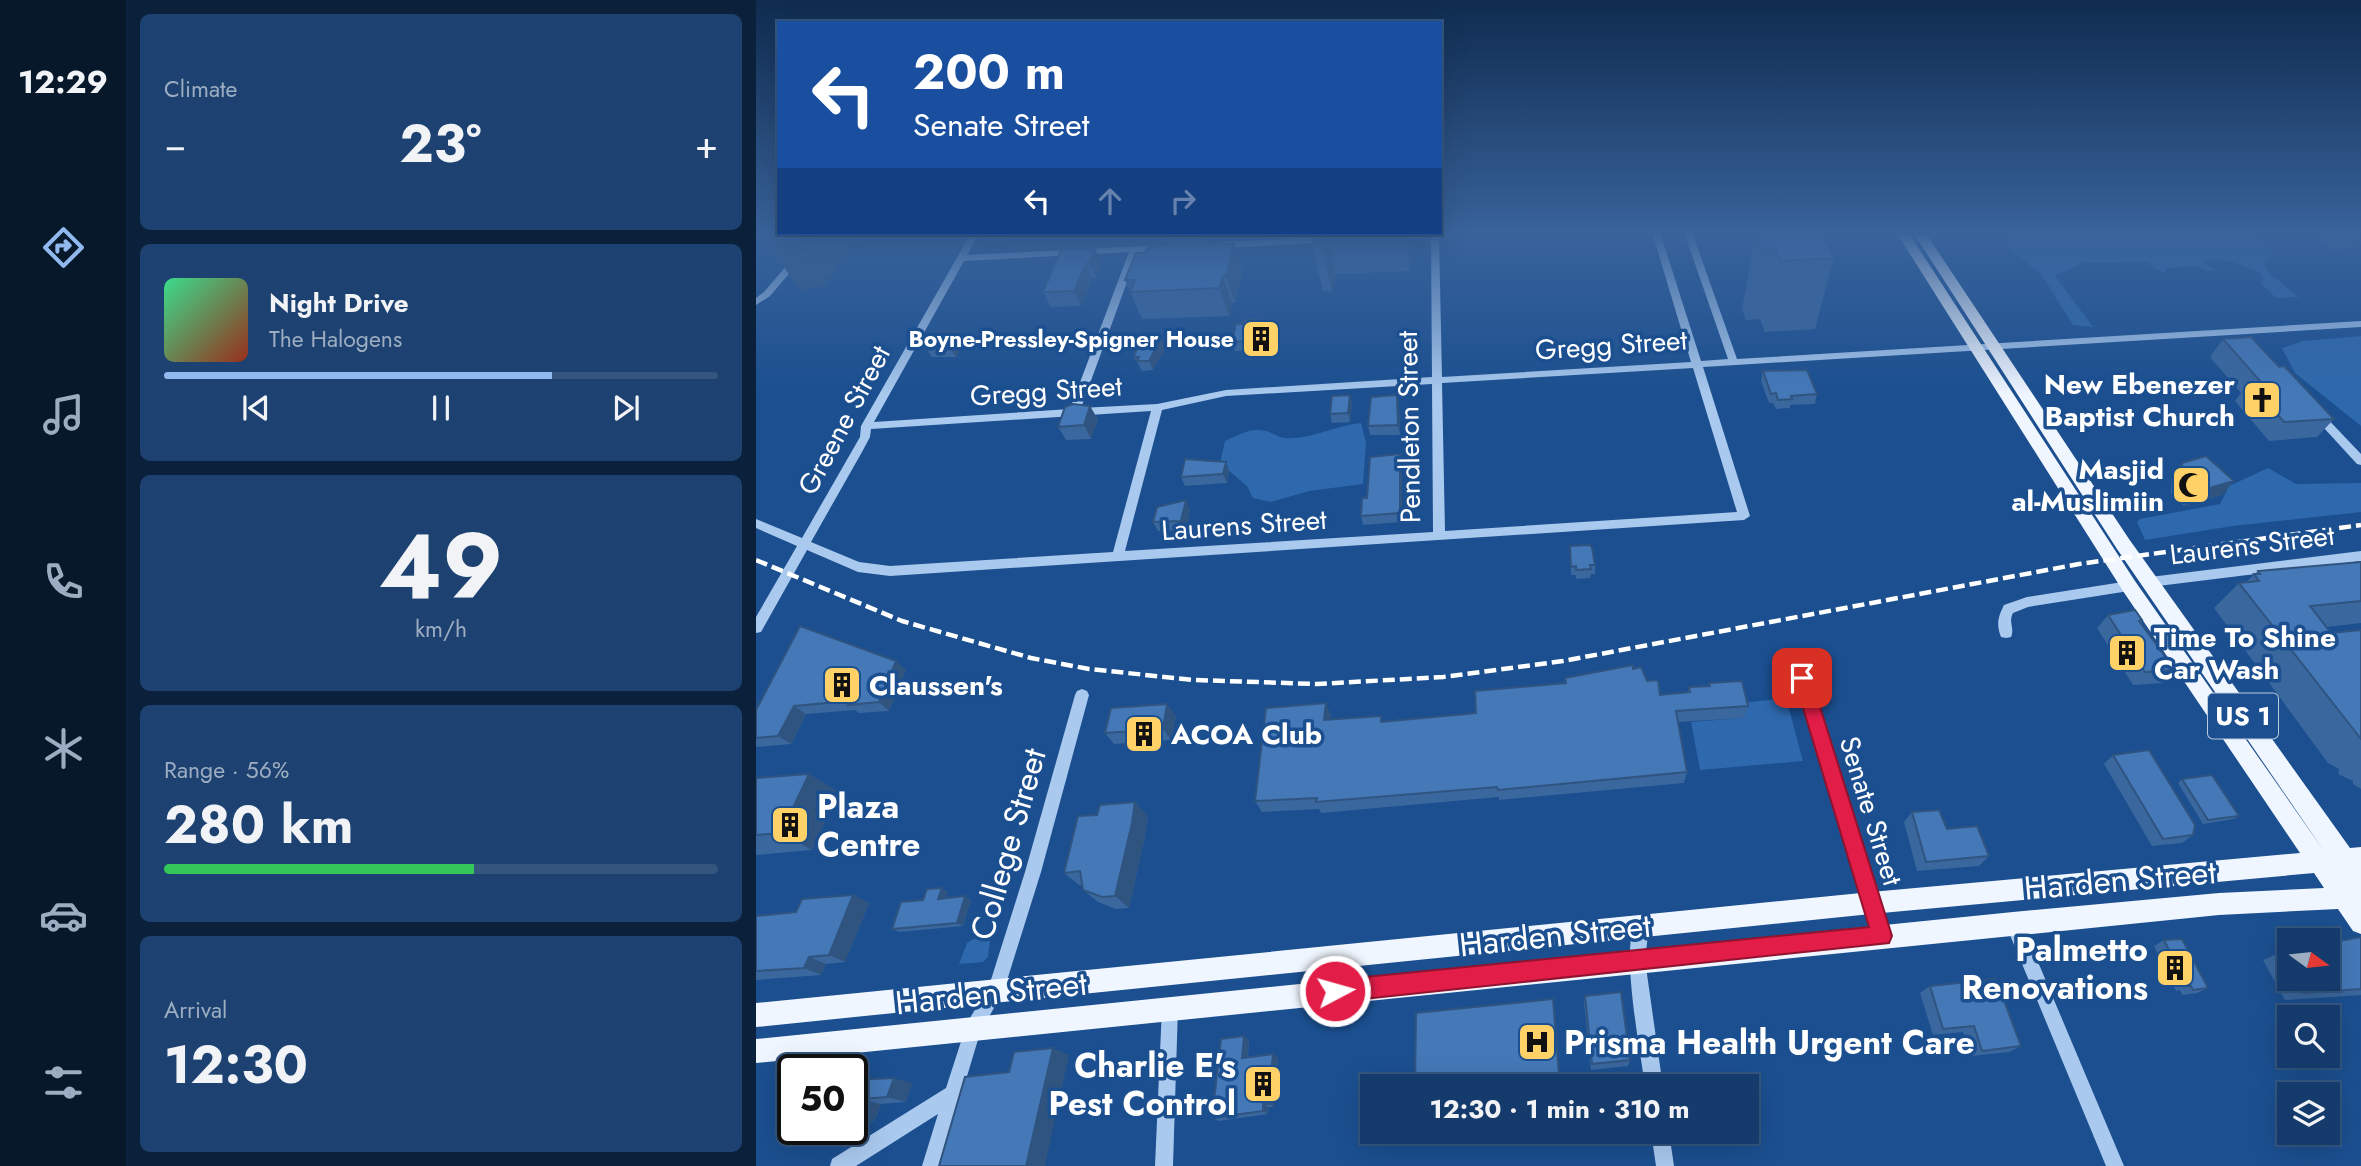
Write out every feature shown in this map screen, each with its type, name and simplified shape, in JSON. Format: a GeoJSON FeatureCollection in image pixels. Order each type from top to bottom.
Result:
{"type":"FeatureCollection","features":[{"type":"Feature","properties":{"kind":"main road"},"geometry":{"type":"LineString","coordinates":[[1936,286],[2129,586],[2318,862],[2355,892]]}},
{"type":"Feature","properties":{"kind":"main road","name":"US 1"},"geometry":{"type":"LineString","coordinates":[[1954,286],[2150,582],[2352,859],[2361,923]]}},
{"type":"Feature","properties":{"kind":"main road","name":"Harden Street"},"geometry":{"type":"LineString","coordinates":[[756,1015],[1871,903],[2352,859]]}},
{"type":"Feature","properties":{"kind":"main road","name":"Harden Street"},"geometry":{"type":"LineString","coordinates":[[756,1051],[1637,960],[2355,892]]}},
{"type":"Feature","properties":{"kind":"street"},"geometry":{"type":"LineString","coordinates":[[758,302],[772,286]]}},
{"type":"Feature","properties":{"kind":"street","name":"Greene Street"},"geometry":{"type":"LineString","coordinates":[[756,628],[865,437],[866,426],[946,286]]}},
{"type":"Feature","properties":{"kind":"street"},"geometry":{"type":"LineString","coordinates":[[1075,411],[1121,286]]}},
{"type":"Feature","properties":{"kind":"street","name":"Pendleton Street"},"geometry":{"type":"LineString","coordinates":[[1436,286],[1439,537]]}},
{"type":"Feature","properties":{"kind":"street"},"geometry":{"type":"LineString","coordinates":[[1674,286],[1698,362]]}},
{"type":"Feature","properties":{"kind":"street"},"geometry":{"type":"LineString","coordinates":[[1707,286],[1733,360]]}},
{"type":"Feature","properties":{"kind":"street","name":"Gregg Street"},"geometry":{"type":"LineString","coordinates":[[866,426],[1157,407],[1226,393],[1698,362],[2361,324]]}},
{"type":"Feature","properties":{"kind":"street"},"geometry":{"type":"LineString","coordinates":[[2240,332],[2254,348]]}},
{"type":"Feature","properties":{"kind":"street","name":"Laurens Street"},"geometry":{"type":"LineString","coordinates":[[756,523],[858,567],[890,571],[1744,516],[1698,362]]}},
{"type":"Feature","properties":{"kind":"street"},"geometry":{"type":"LineString","coordinates":[[2308,405],[2361,461]]}},
{"type":"Feature","properties":{"kind":"street"},"geometry":{"type":"LineString","coordinates":[[1118,557],[1157,407]]}},
{"type":"Feature","properties":{"kind":"street","name":"Laurens Street"},"geometry":{"type":"LineString","coordinates":[[2150,582],[2361,556]]}},
{"type":"Feature","properties":{"kind":"street"},"geometry":{"type":"LineString","coordinates":[[2006,633],[2003,618],[2008,609],[2027,602],[2129,586]]}},
{"type":"Feature","properties":{"kind":"street","name":"Senate Street"},"geometry":{"type":"LineString","coordinates":[[1797,662],[1882,936]]}},
{"type":"Feature","properties":{"kind":"street","name":"College Street"},"geometry":{"type":"LineString","coordinates":[[931,1166],[973,1029],[996,990],[1033,872],[1082,695]]}},
{"type":"Feature","properties":{"kind":"street"},"geometry":{"type":"LineString","coordinates":[[2013,923],[2115,1166]]}},
{"type":"Feature","properties":{"kind":"street"},"geometry":{"type":"LineString","coordinates":[[1642,926],[1637,960],[1652,1074]]}},
{"type":"Feature","properties":{"kind":"street"},"geometry":{"type":"LineString","coordinates":[[1164,1166],[1170,1007]]}},
{"type":"Feature","properties":{"kind":"street"},"geometry":{"type":"LineString","coordinates":[[839,1166],[951,1095]]}},
{"type":"Feature","properties":{"kind":"street"},"geometry":{"type":"LineString","coordinates":[[1662,1144],[1665,1166]]}},
{"type":"Feature","properties":{"kind":"shaded area"},"geometry":{"type":"Polygon","coordinates":[[[2049,286],[2063,286],[2093,327],[2073,325],[2049,286]]]}},
{"type":"Feature","properties":{"kind":"shaded area"},"geometry":{"type":"Polygon","coordinates":[[[2264,286],[2286,286],[2299,297],[2276,298],[2264,286]]]}},
{"type":"Feature","properties":{"kind":"shaded area"},"geometry":{"type":"Polygon","coordinates":[[[2361,336],[2361,426],[2295,373],[2282,348],[2303,341],[2361,336]]]}},
{"type":"Feature","properties":{"kind":"shaded area"},"geometry":{"type":"Polygon","coordinates":[[[1361,423],[1366,443],[1363,484],[1309,491],[1271,502],[1253,498],[1247,486],[1220,463],[1225,441],[1245,432],[1260,430],[1284,438],[1295,438],[1361,423]]]}},
{"type":"Feature","properties":{"kind":"shaded area"},"geometry":{"type":"Polygon","coordinates":[[[2268,468],[2296,484],[2361,483],[2361,512],[2233,526],[2145,540],[2137,522],[2140,519],[2220,504],[2229,486],[2268,468]]]}},
{"type":"Feature","properties":{"kind":"shaded area"},"geometry":{"type":"Polygon","coordinates":[[[1786,698],[1803,761],[1700,770],[1691,722],[1743,718],[1740,703],[1786,698]]]}},
{"type":"Feature","properties":{"kind":"shaded area"},"geometry":{"type":"Polygon","coordinates":[[[977,937],[990,941],[988,957],[983,962],[959,964],[967,943],[977,937]]]}},
{"type":"Feature","properties":{"kind":"building"},"geometry":{"type":"Polygon","coordinates":[[[1045,286],[1076,286],[1074,291],[1043,292],[1045,286]]]}},
{"type":"Feature","properties":{"kind":"building"},"geometry":{"type":"Polygon","coordinates":[[[1132,286],[1220,286],[1219,288],[1130,292],[1132,286]]]}},
{"type":"Feature","properties":{"kind":"building"},"geometry":{"type":"Polygon","coordinates":[[[1244,320],[1268,322],[1265,340],[1232,342],[1236,324],[1244,324],[1244,320]]]}},
{"type":"Feature","properties":{"kind":"building"},"geometry":{"type":"Polygon","coordinates":[[[959,331],[950,348],[926,348],[934,333],[959,331]]]}},
{"type":"Feature","properties":{"kind":"building"},"geometry":{"type":"Polygon","coordinates":[[[2251,337],[2279,367],[2284,366],[2334,419],[2284,422],[2249,382],[2261,382],[2223,339],[2251,337]]]}},
{"type":"Feature","properties":{"kind":"building"},"geometry":{"type":"Polygon","coordinates":[[[1161,338],[1149,361],[1137,361],[1139,357],[1134,357],[1140,339],[1161,338]]]}},
{"type":"Feature","properties":{"kind":"building"},"geometry":{"type":"Polygon","coordinates":[[[1807,370],[1817,394],[1778,400],[1776,393],[1771,394],[1763,371],[1807,370]]]}},
{"type":"Feature","properties":{"kind":"building"},"geometry":{"type":"Polygon","coordinates":[[[1350,395],[1348,413],[1330,414],[1332,396],[1350,395]]]}},
{"type":"Feature","properties":{"kind":"building"},"geometry":{"type":"Polygon","coordinates":[[[1397,395],[1398,425],[1368,426],[1371,397],[1397,395]]]}},
{"type":"Feature","properties":{"kind":"building"},"geometry":{"type":"Polygon","coordinates":[[[1073,404],[1090,406],[1084,425],[1058,427],[1065,407],[1073,404]]]}},
{"type":"Feature","properties":{"kind":"building"},"geometry":{"type":"Polygon","coordinates":[[[1400,454],[1400,513],[1361,516],[1362,498],[1367,498],[1370,457],[1400,454]]]}},
{"type":"Feature","properties":{"kind":"building"},"geometry":{"type":"Polygon","coordinates":[[[2206,456],[2234,481],[2195,492],[2181,479],[2182,463],[2206,456]]]}},
{"type":"Feature","properties":{"kind":"building"},"geometry":{"type":"Polygon","coordinates":[[[1185,459],[1226,462],[1223,474],[1181,477],[1185,459]]]}},
{"type":"Feature","properties":{"kind":"building"},"geometry":{"type":"Polygon","coordinates":[[[1186,500],[1181,521],[1153,522],[1157,507],[1186,500]]]}},
{"type":"Feature","properties":{"kind":"building"},"geometry":{"type":"Polygon","coordinates":[[[1590,545],[1595,565],[1590,565],[1591,569],[1576,570],[1576,566],[1571,567],[1570,546],[1590,545]]]}},
{"type":"Feature","properties":{"kind":"building"},"geometry":{"type":"Polygon","coordinates":[[[2361,562],[2361,601],[2310,606],[2331,633],[2361,630],[2361,739],[2239,583],[2259,581],[2254,574],[2260,574],[2258,571],[2361,562]]]}},
{"type":"Feature","properties":{"kind":"building"},"geometry":{"type":"Polygon","coordinates":[[[2135,610],[2142,620],[2139,621],[2175,670],[2145,672],[2108,615],[2135,610]]]}},
{"type":"Feature","properties":{"kind":"building","name":"Claussen's"},"geometry":{"type":"Polygon","coordinates":[[[800,626],[896,661],[879,702],[848,705],[850,701],[794,706],[778,736],[756,738],[756,710],[800,626]]]}},
{"type":"Feature","properties":{"kind":"building"},"geometry":{"type":"Polygon","coordinates":[[[1633,665],[1633,669],[1641,667],[1647,681],[1658,680],[1660,695],[1690,692],[1689,687],[1710,686],[1709,683],[1742,681],[1748,706],[1676,711],[1687,772],[1498,790],[1497,787],[1316,802],[1317,798],[1255,801],[1266,708],[1326,703],[1324,720],[1381,716],[1381,722],[1476,713],[1475,691],[1566,683],[1565,678],[1633,665]]]}},
{"type":"Feature","properties":{"kind":"building"},"geometry":{"type":"Polygon","coordinates":[[[1167,704],[1163,729],[1105,733],[1111,708],[1167,704]]]}},
{"type":"Feature","properties":{"kind":"building"},"geometry":{"type":"Polygon","coordinates":[[[2149,750],[2195,825],[2193,835],[2163,839],[2113,755],[2149,750]]]}},
{"type":"Feature","properties":{"kind":"building"},"geometry":{"type":"Polygon","coordinates":[[[809,774],[781,833],[756,835],[756,778],[809,774]]]}},
{"type":"Feature","properties":{"kind":"building"},"geometry":{"type":"Polygon","coordinates":[[[2212,775],[2239,816],[2208,820],[2182,779],[2212,775]]]}},
{"type":"Feature","properties":{"kind":"building"},"geometry":{"type":"Polygon","coordinates":[[[1135,802],[1115,896],[1102,897],[1083,890],[1080,871],[1064,873],[1078,816],[1097,815],[1100,805],[1135,802]]]}},
{"type":"Feature","properties":{"kind":"building"},"geometry":{"type":"Polygon","coordinates":[[[1939,810],[1947,829],[1977,826],[1989,856],[1926,862],[1912,812],[1939,810]]]}},
{"type":"Feature","properties":{"kind":"building"},"geometry":{"type":"Polygon","coordinates":[[[942,888],[938,899],[965,896],[957,923],[892,929],[901,902],[923,900],[927,889],[942,888]]]}},
{"type":"Feature","properties":{"kind":"building"},"geometry":{"type":"Polygon","coordinates":[[[853,895],[829,955],[809,957],[804,968],[756,971],[756,916],[796,912],[802,899],[853,895]]]}},
{"type":"Feature","properties":{"kind":"building"},"geometry":{"type":"Polygon","coordinates":[[[2361,937],[2361,989],[2340,990],[2340,941],[2361,937]]]}},
{"type":"Feature","properties":{"kind":"building"},"geometry":{"type":"Polygon","coordinates":[[[2182,939],[2208,988],[2193,990],[2191,986],[2187,986],[2164,940],[2182,939]]]}},
{"type":"Feature","properties":{"kind":"building"},"geometry":{"type":"Polygon","coordinates":[[[1996,979],[2021,1046],[1982,1051],[1974,1026],[1943,1029],[1930,986],[1996,979]]]}},
{"type":"Feature","properties":{"kind":"building"},"geometry":{"type":"Polygon","coordinates":[[[1621,992],[1630,1060],[1592,1064],[1585,996],[1621,992]]]}},
{"type":"Feature","properties":{"kind":"building"},"geometry":{"type":"Polygon","coordinates":[[[1553,999],[1559,1074],[1415,1074],[1416,1013],[1553,999]]]}},
{"type":"Feature","properties":{"kind":"building"},"geometry":{"type":"Polygon","coordinates":[[[1244,1036],[1242,1058],[1273,1054],[1268,1104],[1263,1104],[1263,1111],[1212,1118],[1221,1039],[1244,1036]]]}},
{"type":"Feature","properties":{"kind":"building"},"geometry":{"type":"Polygon","coordinates":[[[1053,1048],[1026,1166],[939,1166],[965,1077],[1009,1072],[1014,1052],[1053,1048]]]}},
{"type":"Feature","properties":{"kind":"building"},"geometry":{"type":"Polygon","coordinates":[[[894,1078],[887,1097],[868,1099],[868,1079],[894,1078]]]}},
{"type":"Feature","properties":{"kind":"railway"},"geometry":{"type":"LineString","coordinates":[[756,560],[902,621],[1031,658],[1089,669],[1194,680],[1317,684],[1443,677],[1563,661],[2079,564],[2361,525]]}},
{"type":"Feature","properties":{"kind":"place","name":"Boyne-Pressley-Spigner House"},"geometry":{"type":"Point","coordinates":[1261,339]}},
{"type":"Feature","properties":{"kind":"place","name":"New Ebenezer Baptist Church"},"geometry":{"type":"Point","coordinates":[2262,400]}},
{"type":"Feature","properties":{"kind":"place","name":"Masjid al-Muslimiin"},"geometry":{"type":"Point","coordinates":[2191,485]}},
{"type":"Feature","properties":{"kind":"place","name":"Time To Shine Car Wash"},"geometry":{"type":"Point","coordinates":[2127,653]}},
{"type":"Feature","properties":{"kind":"place","name":"Claussen's"},"geometry":{"type":"Point","coordinates":[842,685]}},
{"type":"Feature","properties":{"kind":"place","name":"ACOA Club"},"geometry":{"type":"Point","coordinates":[1144,734]}},
{"type":"Feature","properties":{"kind":"place","name":"Plaza Centre"},"geometry":{"type":"Point","coordinates":[790,825]}},
{"type":"Feature","properties":{"kind":"place","name":"Palmetto Renovations"},"geometry":{"type":"Point","coordinates":[2175,968]}},
{"type":"Feature","properties":{"kind":"place","name":"Prisma Health Urgent Care"},"geometry":{"type":"Point","coordinates":[1537,1042]}},
{"type":"Feature","properties":{"kind":"place","name":"Charlie E's Pest Control"},"geometry":{"type":"Point","coordinates":[1263,1084]}},
{"type":"Feature","properties":{"kind":"route"},"geometry":{"type":"LineString","coordinates":[[1335,991],[1882,936],[1802,678]]}}]}
